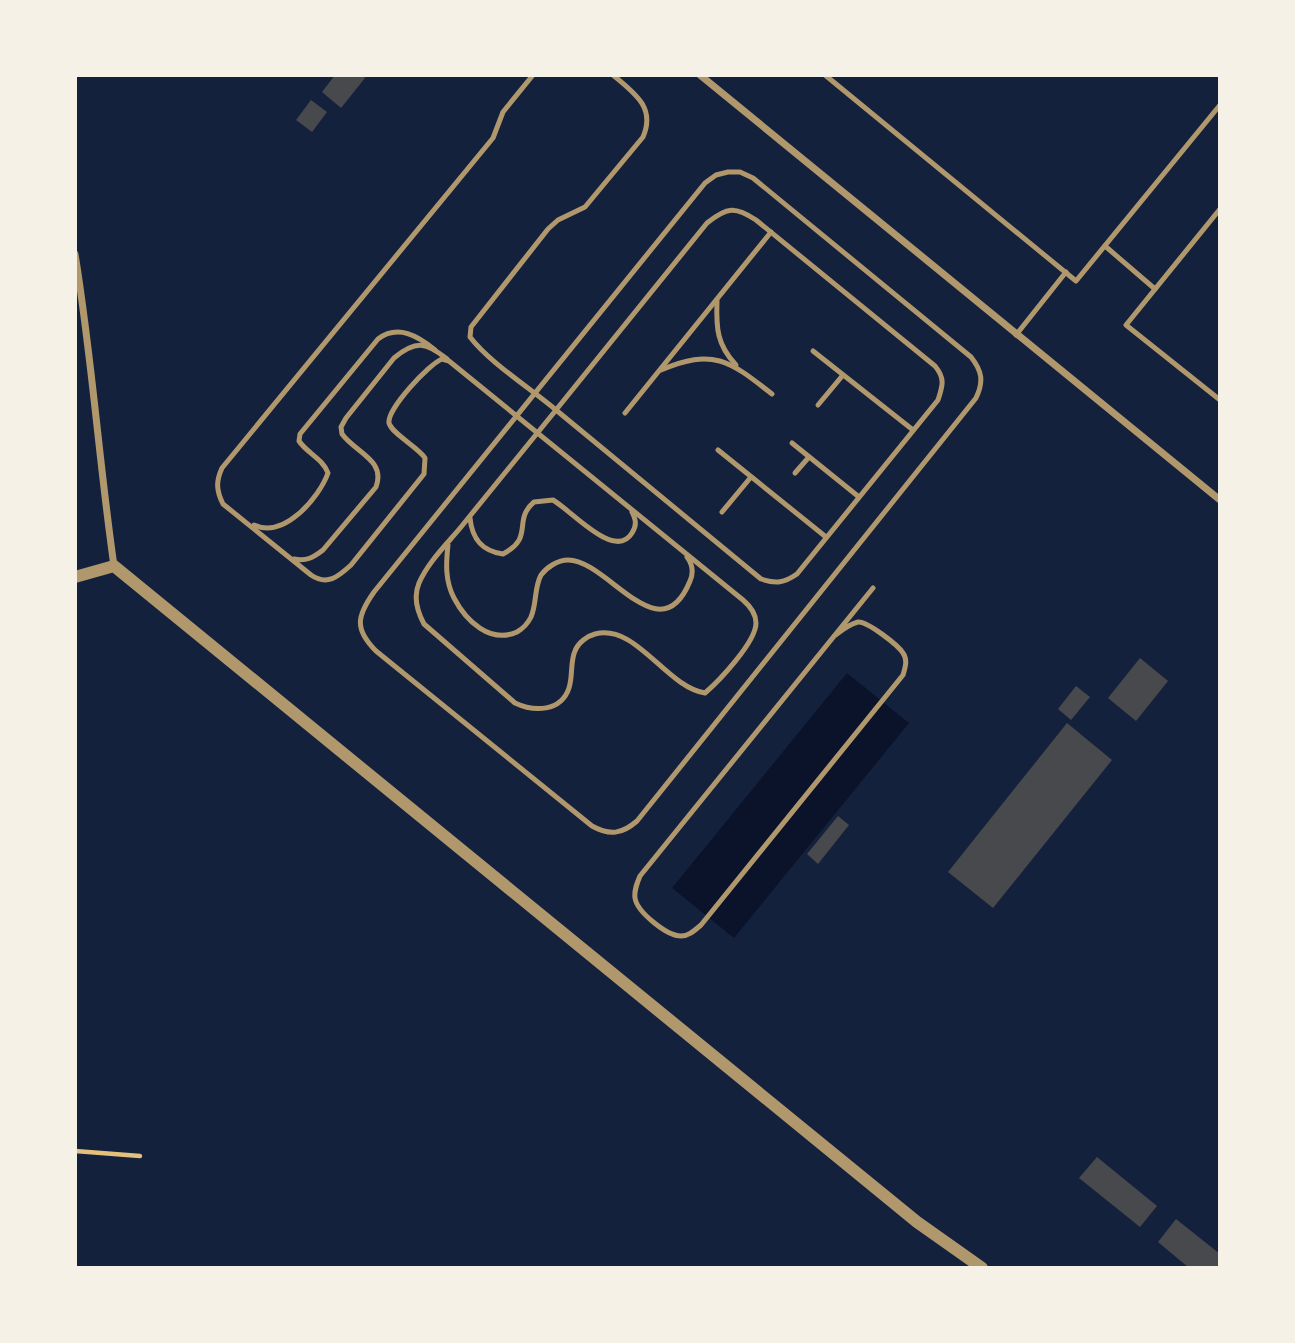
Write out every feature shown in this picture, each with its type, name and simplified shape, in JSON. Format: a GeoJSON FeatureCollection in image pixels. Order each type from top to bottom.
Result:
{"type":"FeatureCollection","features":[{"type":"Feature","properties":{"kind":"street"},"geometry":{"type":"LineString","coordinates":[[700,75],[1220,500]]}},
{"type":"Feature","properties":{"kind":"street"},"geometry":{"type":"LineString","coordinates":[[75,254],[89,338],[114,566],[917,1222],[982,1268]]}},
{"type":"Feature","properties":{"kind":"street"},"geometry":{"type":"LineString","coordinates":[[75,577],[114,566]]}},
{"type":"Feature","properties":{"kind":"lane"},"geometry":{"type":"LineString","coordinates":[[449,361],[442,359],[429,366],[395,407],[390,417],[389,424],[394,430],[425,458],[424,474],[351,565],[339,576],[327,581],[319,580],[223,504],[217,492],[217,479],[222,467],[493,138],[503,113],[533,75]]}},
{"type":"Feature","properties":{"kind":"lane"},"geometry":{"type":"LineString","coordinates":[[245,521],[261,528],[274,528],[298,515],[326,480],[328,473],[326,466],[302,446],[299,441],[300,434],[378,339],[387,332],[408,333],[435,349],[449,361],[538,433],[631,509],[675,544],[753,609],[756,624],[750,641],[714,686],[705,693],[694,692],[634,644],[607,632],[593,634],[575,649],[569,689],[564,698],[539,710],[526,709],[515,704],[424,624],[417,611],[418,583],[448,543],[538,433],[556,410],[707,223],[719,214],[732,209],[742,211],[935,366],[943,375],[938,400],[797,574],[787,581],[774,583],[761,579],[556,410],[536,393],[475,343],[470,337],[471,327],[548,229],[558,220],[585,207],[643,137],[648,126],[643,105],[614,75]]}},
{"type":"Feature","properties":{"kind":"lane"},"geometry":{"type":"LineString","coordinates":[[825,75],[1076,281],[1220,105]]}},
{"type":"Feature","properties":{"kind":"lane"},"geometry":{"type":"LineString","coordinates":[[728,172],[740,172],[753,178],[971,357],[978,366],[982,386],[976,398],[637,821],[616,833],[604,832],[593,826],[376,651],[361,632],[361,614],[374,592],[517,416],[705,183],[716,175],[728,172]]}},
{"type":"Feature","properties":{"kind":"lane"},"geometry":{"type":"LineString","coordinates":[[1220,209],[1126,325],[1220,400]]}},
{"type":"Feature","properties":{"kind":"lane"},"geometry":{"type":"LineString","coordinates":[[625,413],[771,232]]}},
{"type":"Feature","properties":{"kind":"lane"},"geometry":{"type":"LineString","coordinates":[[1105,246],[1155,289]]}},
{"type":"Feature","properties":{"kind":"lane"},"geometry":{"type":"LineString","coordinates":[[1016,335],[1066,272]]}},
{"type":"Feature","properties":{"kind":"lane"},"geometry":{"type":"LineString","coordinates":[[717,299],[716,327],[719,341],[727,355],[772,394]]}},
{"type":"Feature","properties":{"kind":"lane"},"geometry":{"type":"LineString","coordinates":[[291,558],[302,561],[313,558],[323,550],[376,487],[380,477],[379,469],[342,434],[341,427],[346,418],[404,349],[413,345],[424,345],[435,349]]}},
{"type":"Feature","properties":{"kind":"lane"},"geometry":{"type":"LineString","coordinates":[[813,351],[913,430]]}},
{"type":"Feature","properties":{"kind":"lane"},"geometry":{"type":"LineString","coordinates":[[659,372],[684,360],[704,359],[724,360],[739,368]]}},
{"type":"Feature","properties":{"kind":"lane"},"geometry":{"type":"LineString","coordinates":[[818,405],[843,375]]}},
{"type":"Feature","properties":{"kind":"lane"},"geometry":{"type":"LineString","coordinates":[[792,443],[859,497]]}},
{"type":"Feature","properties":{"kind":"lane"},"geometry":{"type":"LineString","coordinates":[[718,450],[827,537]]}},
{"type":"Feature","properties":{"kind":"lane"},"geometry":{"type":"LineString","coordinates":[[795,473],[809,457]]}},
{"type":"Feature","properties":{"kind":"lane"},"geometry":{"type":"LineString","coordinates":[[722,512],[751,477]]}},
{"type":"Feature","properties":{"kind":"lane"},"geometry":{"type":"LineString","coordinates":[[470,516],[474,537],[492,552],[502,554],[519,542],[523,515],[534,502],[553,500],[603,539],[613,543],[623,542],[635,528],[636,520],[631,509]]}},
{"type":"Feature","properties":{"kind":"lane"},"geometry":{"type":"LineString","coordinates":[[448,543],[446,563],[453,596],[462,611],[474,623],[484,631],[498,636],[523,629],[531,618],[543,572],[554,563],[565,560],[587,565],[645,607],[657,610],[667,608],[687,588],[693,573],[691,562],[675,544]]}},
{"type":"Feature","properties":{"kind":"lane"},"geometry":{"type":"LineString","coordinates":[[834,636],[849,625],[860,622],[868,624],[904,654],[906,664],[903,675],[701,925],[690,934],[680,936],[667,932],[639,909],[635,887],[640,876],[834,636],[873,588]]}},
{"type":"Feature","properties":{"kind":"path"},"geometry":{"type":"LineString","coordinates":[[75,1151],[140,1156]]}},
{"type":"Feature","properties":{"kind":"water"},"geometry":{"type":"Polygon","coordinates":[[[847,673],[909,723],[734,938],[672,888],[847,673]]]}},
{"type":"Feature","properties":{"kind":"building"},"geometry":{"type":"Polygon","coordinates":[[[335,75],[362,75],[365,78],[341,108],[322,92],[335,75]]]}},
{"type":"Feature","properties":{"kind":"building"},"geometry":{"type":"Polygon","coordinates":[[[311,100],[327,112],[312,132],[296,120],[311,100]]]}},
{"type":"Feature","properties":{"kind":"building"},"geometry":{"type":"Polygon","coordinates":[[[1140,658],[1168,681],[1136,721],[1108,698],[1140,658]]]}},
{"type":"Feature","properties":{"kind":"building"},"geometry":{"type":"Polygon","coordinates":[[[1076,686],[1090,697],[1071,720],[1058,709],[1076,686]]]}},
{"type":"Feature","properties":{"kind":"building"},"geometry":{"type":"Polygon","coordinates":[[[1067,723],[1112,760],[993,908],[948,872],[1067,723]]]}},
{"type":"Feature","properties":{"kind":"building"},"geometry":{"type":"Polygon","coordinates":[[[838,816],[849,825],[818,864],[807,854],[838,816]]]}},
{"type":"Feature","properties":{"kind":"building"},"geometry":{"type":"Polygon","coordinates":[[[1097,1157],[1157,1206],[1140,1227],[1079,1178],[1097,1157]]]}},
{"type":"Feature","properties":{"kind":"building"},"geometry":{"type":"Polygon","coordinates":[[[1176,1219],[1220,1254],[1220,1268],[1189,1268],[1158,1242],[1176,1219]]]}}]}
